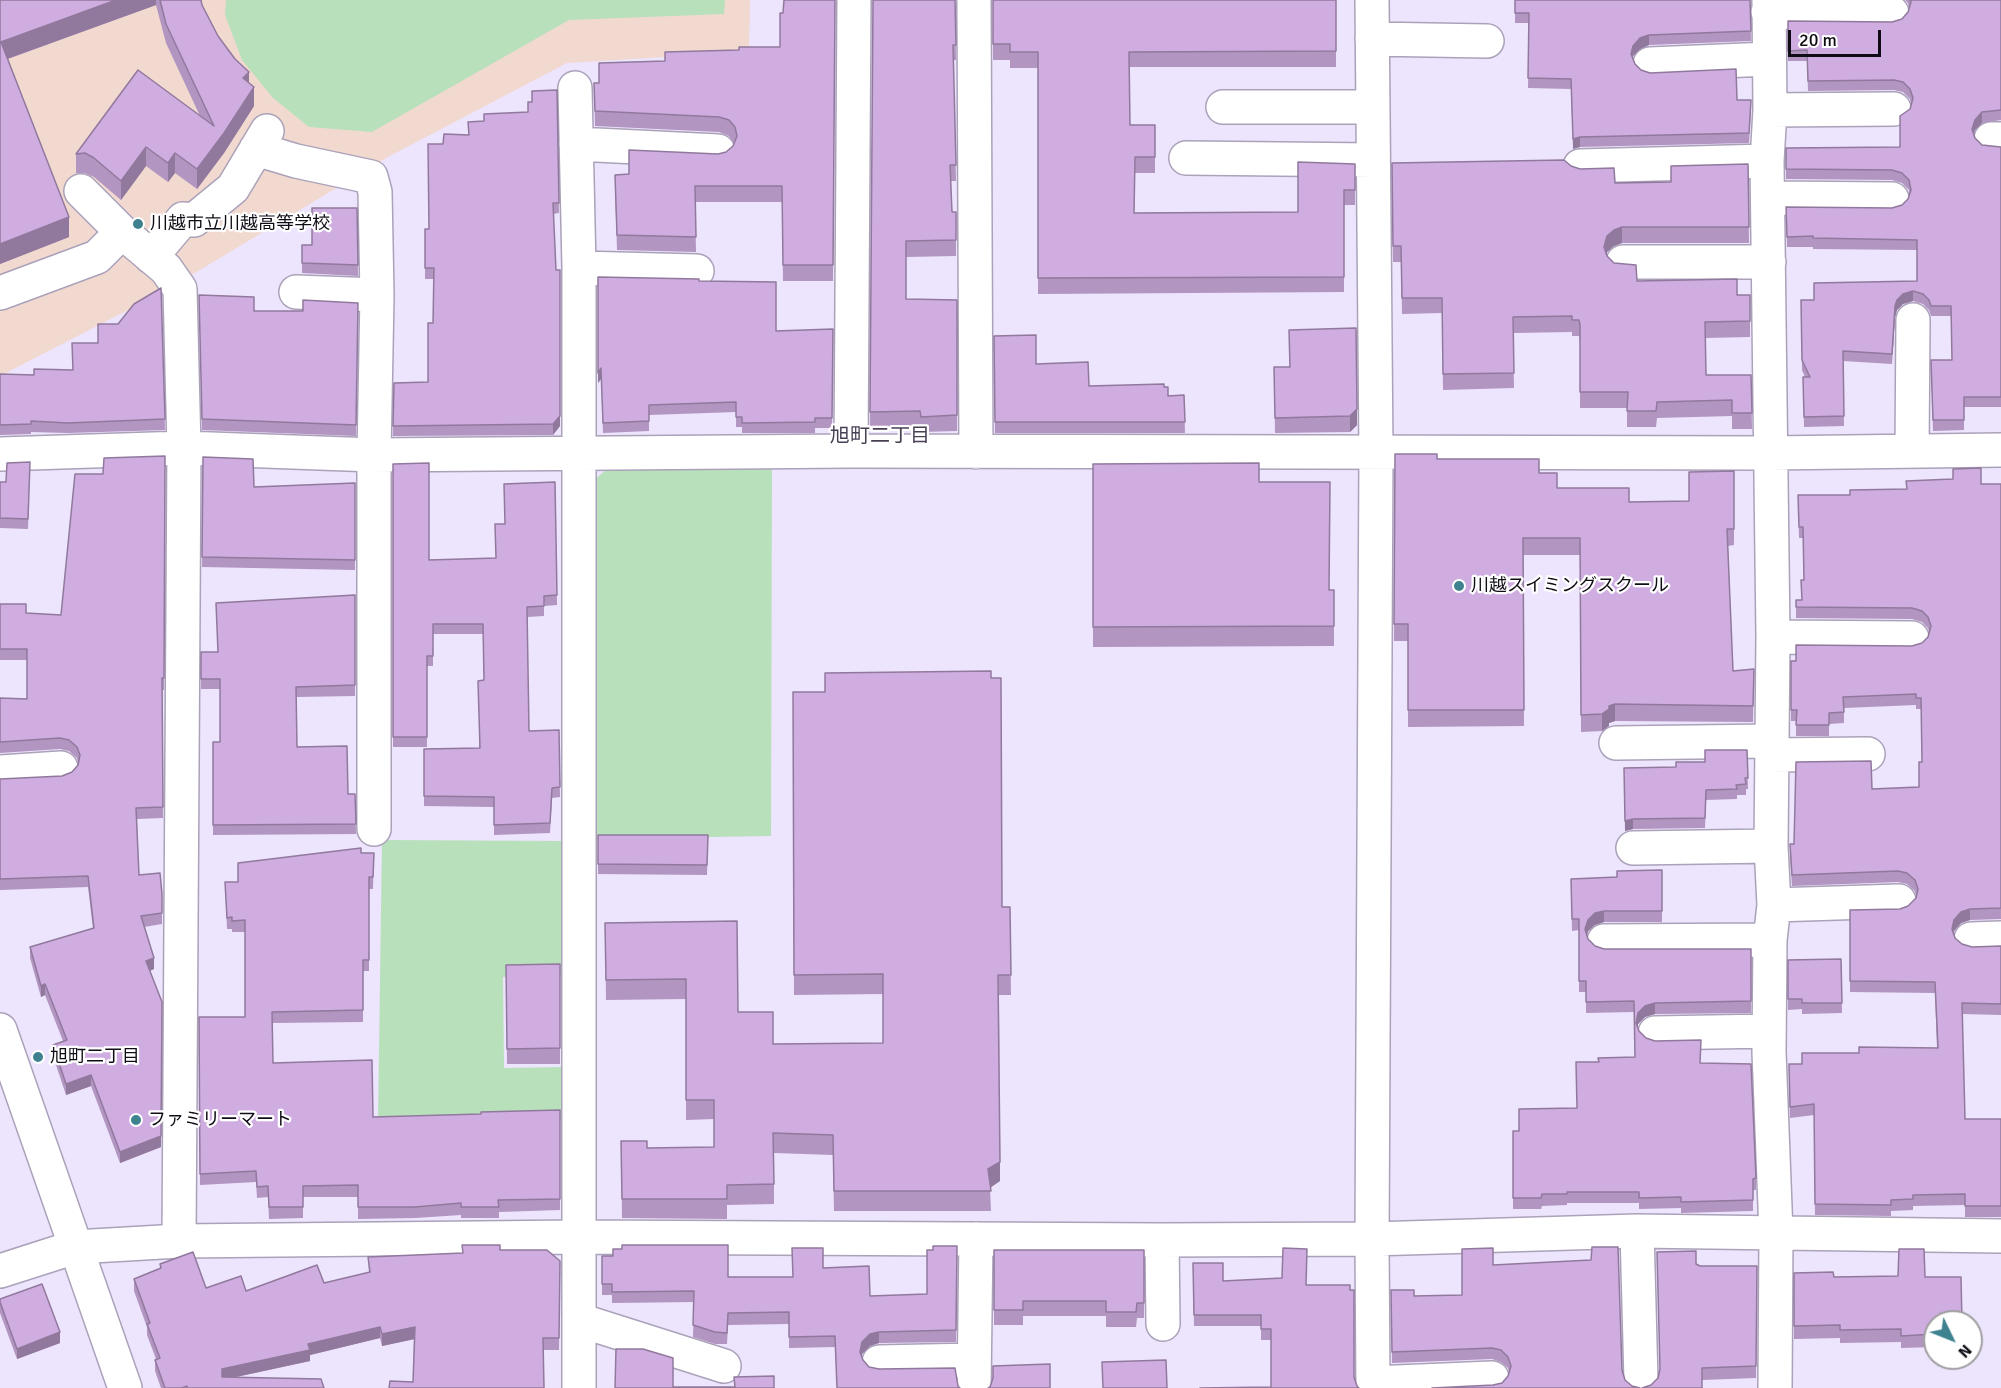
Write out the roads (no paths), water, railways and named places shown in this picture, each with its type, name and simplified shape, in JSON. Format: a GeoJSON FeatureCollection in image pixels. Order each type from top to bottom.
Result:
{"type":"FeatureCollection","features":[{"type":"Feature","properties":{"kind":"street"},"geometry":{"type":"LineString","coordinates":[[851,451],[854,0]]}},
{"type":"Feature","properties":{"kind":"street"},"geometry":{"type":"LineString","coordinates":[[974,0],[976,452]]}},
{"type":"Feature","properties":{"kind":"street"},"geometry":{"type":"LineString","coordinates":[[1372,0],[1376,452],[1373,1385],[1492,1378]]}},
{"type":"Feature","properties":{"kind":"street"},"geometry":{"type":"LineString","coordinates":[[1775,1388],[1776,1233],[1769,1031],[1770,940],[1774,905],[1771,846],[1773,637],[1767,161],[1770,110],[1768,6],[1892,13]]}},
{"type":"Feature","properties":{"kind":"street"},"geometry":{"type":"LineString","coordinates":[[1372,39],[1487,41]]}},
{"type":"Feature","properties":{"kind":"street"},"geometry":{"type":"LineString","coordinates":[[1650,64],[1768,59]]}},
{"type":"Feature","properties":{"kind":"street"},"geometry":{"type":"LineString","coordinates":[[575,88],[579,268],[579,1388]]}},
{"type":"Feature","properties":{"kind":"street"},"geometry":{"type":"LineString","coordinates":[[1223,107],[1373,107]]}},
{"type":"Feature","properties":{"kind":"street"},"geometry":{"type":"LineString","coordinates":[[1770,110],[1894,109]]}},
{"type":"Feature","properties":{"kind":"street"},"geometry":{"type":"LineString","coordinates":[[151,257],[183,219],[194,220],[233,188],[262,140],[296,161],[371,177],[375,192],[377,296],[374,455],[374,829]]}},
{"type":"Feature","properties":{"kind":"street"},"geometry":{"type":"LineString","coordinates":[[576,144],[718,151]]}},
{"type":"Feature","properties":{"kind":"street"},"geometry":{"type":"LineString","coordinates":[[1186,158],[1373,160]]}},
{"type":"Feature","properties":{"kind":"street"},"geometry":{"type":"LineString","coordinates":[[1580,166],[1767,161]]}},
{"type":"Feature","properties":{"kind":"street"},"geometry":{"type":"LineString","coordinates":[[81,191],[122,232],[166,269],[180,289],[184,448],[178,1241]]}},
{"type":"Feature","properties":{"kind":"street"},"geometry":{"type":"LineString","coordinates":[[1768,198],[1892,199]]}},
{"type":"Feature","properties":{"kind":"street"},"geometry":{"type":"LineString","coordinates":[[0,293],[97,256],[122,232]]}},
{"type":"Feature","properties":{"kind":"street"},"geometry":{"type":"LineString","coordinates":[[1623,262],[1769,262]]}},
{"type":"Feature","properties":{"kind":"street"},"geometry":{"type":"LineString","coordinates":[[579,268],[697,271]]}},
{"type":"Feature","properties":{"kind":"street"},"geometry":{"type":"LineString","coordinates":[[296,292],[377,296]]}},
{"type":"Feature","properties":{"kind":"street"},"geometry":{"type":"LineString","coordinates":[[1912,451],[1913,320]]}},
{"type":"Feature","properties":{"kind":"street"},"geometry":{"type":"LineString","coordinates":[[0,454],[184,448],[374,455],[851,451],[1770,453],[2001,450]]}},
{"type":"Feature","properties":{"kind":"street"},"geometry":{"type":"LineString","coordinates":[[1773,637],[1912,638]]}},
{"type":"Feature","properties":{"kind":"street"},"geometry":{"type":"LineString","coordinates":[[1616,743],[1772,748],[1868,754]]}},
{"type":"Feature","properties":{"kind":"street"},"geometry":{"type":"LineString","coordinates":[[0,772],[61,768]]}},
{"type":"Feature","properties":{"kind":"street"},"geometry":{"type":"LineString","coordinates":[[1633,848],[1771,846]]}},
{"type":"Feature","properties":{"kind":"street"},"geometry":{"type":"LineString","coordinates":[[1774,905],[1899,901]]}},
{"type":"Feature","properties":{"kind":"street"},"geometry":{"type":"LineString","coordinates":[[1605,941],[1770,940]]}},
{"type":"Feature","properties":{"kind":"street"},"geometry":{"type":"LineString","coordinates":[[0,1030],[8,1073],[75,1247],[125,1388]]}},
{"type":"Feature","properties":{"kind":"street"},"geometry":{"type":"LineString","coordinates":[[1655,1033],[1769,1031]]}},
{"type":"Feature","properties":{"kind":"street"},"geometry":{"type":"LineString","coordinates":[[1637,1231],[1641,1381]]}},
{"type":"Feature","properties":{"kind":"street"},"geometry":{"type":"LineString","coordinates":[[0,1271],[75,1247],[178,1241],[578,1237],[1372,1239],[1637,1231],[2001,1236]]}},
{"type":"Feature","properties":{"kind":"street"},"geometry":{"type":"LineString","coordinates":[[879,1362],[974,1374],[976,1239]]}},
{"type":"Feature","properties":{"kind":"street"},"geometry":{"type":"LineString","coordinates":[[1162,1240],[1163,1324]]}},
{"type":"Feature","properties":{"kind":"street"},"geometry":{"type":"LineString","coordinates":[[579,1320],[724,1366]]}},
{"type":"Feature","properties":{"kind":"place","name":"川越市立川越高等学校"},"geometry":{"type":"Point","coordinates":[138,224]}},
{"type":"Feature","properties":{"kind":"place","name":"川越スイミングスクール"},"geometry":{"type":"Point","coordinates":[1459,586]}},
{"type":"Feature","properties":{"kind":"place","name":"旭町二丁目"},"geometry":{"type":"Point","coordinates":[38,1057]}},
{"type":"Feature","properties":{"kind":"place","name":"ファミリーマート"},"geometry":{"type":"Point","coordinates":[136,1120]}},
{"type":"Feature","properties":{"kind":"district","name":"旭町二丁目"},"geometry":{"type":"Point","coordinates":[880,437]}}]}
